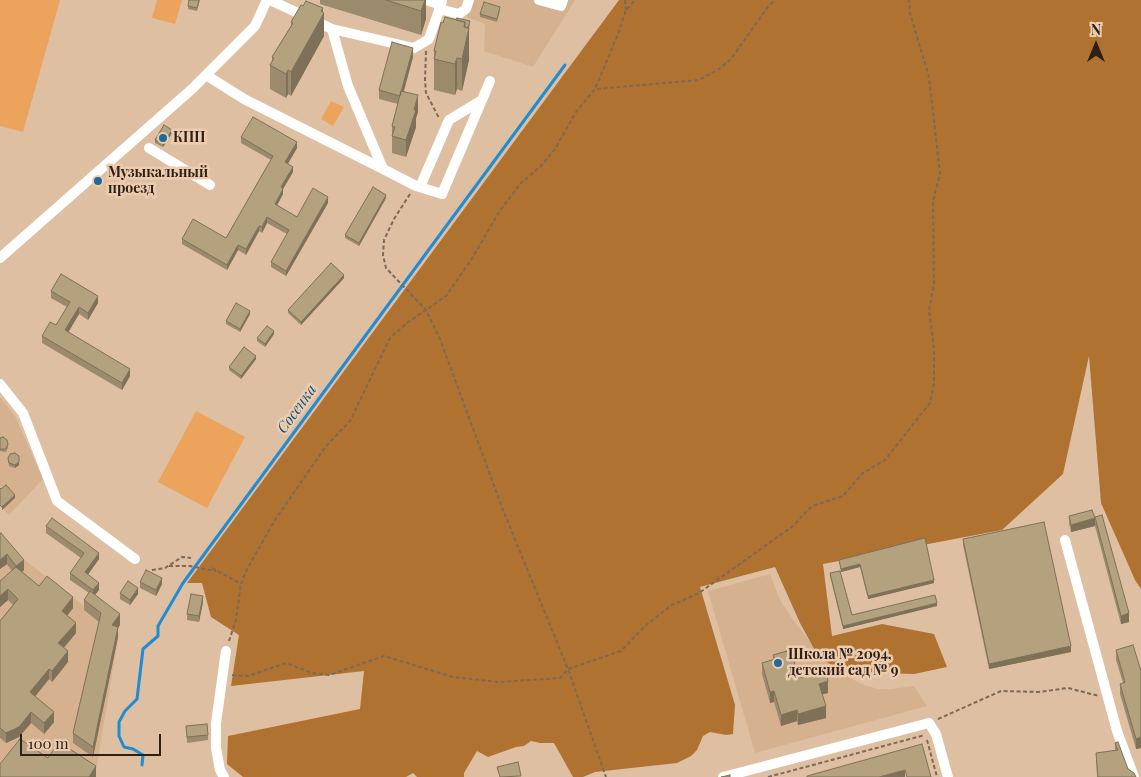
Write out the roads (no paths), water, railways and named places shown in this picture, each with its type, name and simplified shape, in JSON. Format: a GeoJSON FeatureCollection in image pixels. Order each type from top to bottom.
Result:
{"type":"FeatureCollection","features":[{"type":"Feature","properties":{"kind":"street"},"geometry":{"type":"LineString","coordinates":[[0,258],[206,75],[255,26],[269,0],[332,29],[414,48],[429,40],[441,5]]}},
{"type":"Feature","properties":{"kind":"street"},"geometry":{"type":"LineString","coordinates":[[426,0],[459,14],[466,8],[469,0]]}},
{"type":"Feature","properties":{"kind":"street"},"geometry":{"type":"LineString","coordinates":[[539,0],[561,6],[563,0]]}},
{"type":"Feature","properties":{"kind":"street"},"geometry":{"type":"LineString","coordinates":[[332,29],[348,86],[383,169]]}},
{"type":"Feature","properties":{"kind":"street"},"geometry":{"type":"LineString","coordinates":[[206,75],[244,99],[418,186],[442,194],[490,81]]}},
{"type":"Feature","properties":{"kind":"street"},"geometry":{"type":"LineString","coordinates":[[418,186],[449,120],[482,100]]}},
{"type":"Feature","properties":{"kind":"street"},"geometry":{"type":"LineString","coordinates":[[150,148],[210,185]]}},
{"type":"Feature","properties":{"kind":"street"},"geometry":{"type":"LineString","coordinates":[[0,384],[23,414],[57,501],[135,559]]}},
{"type":"Feature","properties":{"kind":"street"},"geometry":{"type":"LineString","coordinates":[[1065,540],[1117,731],[1134,777]]}},
{"type":"Feature","properties":{"kind":"street"},"geometry":{"type":"LineString","coordinates":[[224,777],[220,770],[216,748],[216,723],[226,651]]}},
{"type":"Feature","properties":{"kind":"street"},"geometry":{"type":"LineString","coordinates":[[723,777],[740,775],[929,723],[936,734],[948,777]]}},
{"type":"Feature","properties":{"kind":"waterway","name":"Сосенка"},"geometry":{"type":"LineString","coordinates":[[142,765],[143,755],[133,749],[124,747],[119,736],[119,722],[125,711],[137,699],[143,649],[158,636],[158,626],[183,583],[565,65]]}},
{"type":"Feature","properties":{"kind":"place","name":"КПП"},"geometry":{"type":"Point","coordinates":[163,138]}},
{"type":"Feature","properties":{"kind":"place","name":"Музыкальный проезд"},"geometry":{"type":"Point","coordinates":[98,181]}},
{"type":"Feature","properties":{"kind":"place","name":"Школа № 2094, детский сад № 9"},"geometry":{"type":"Point","coordinates":[778,663]}}]}
